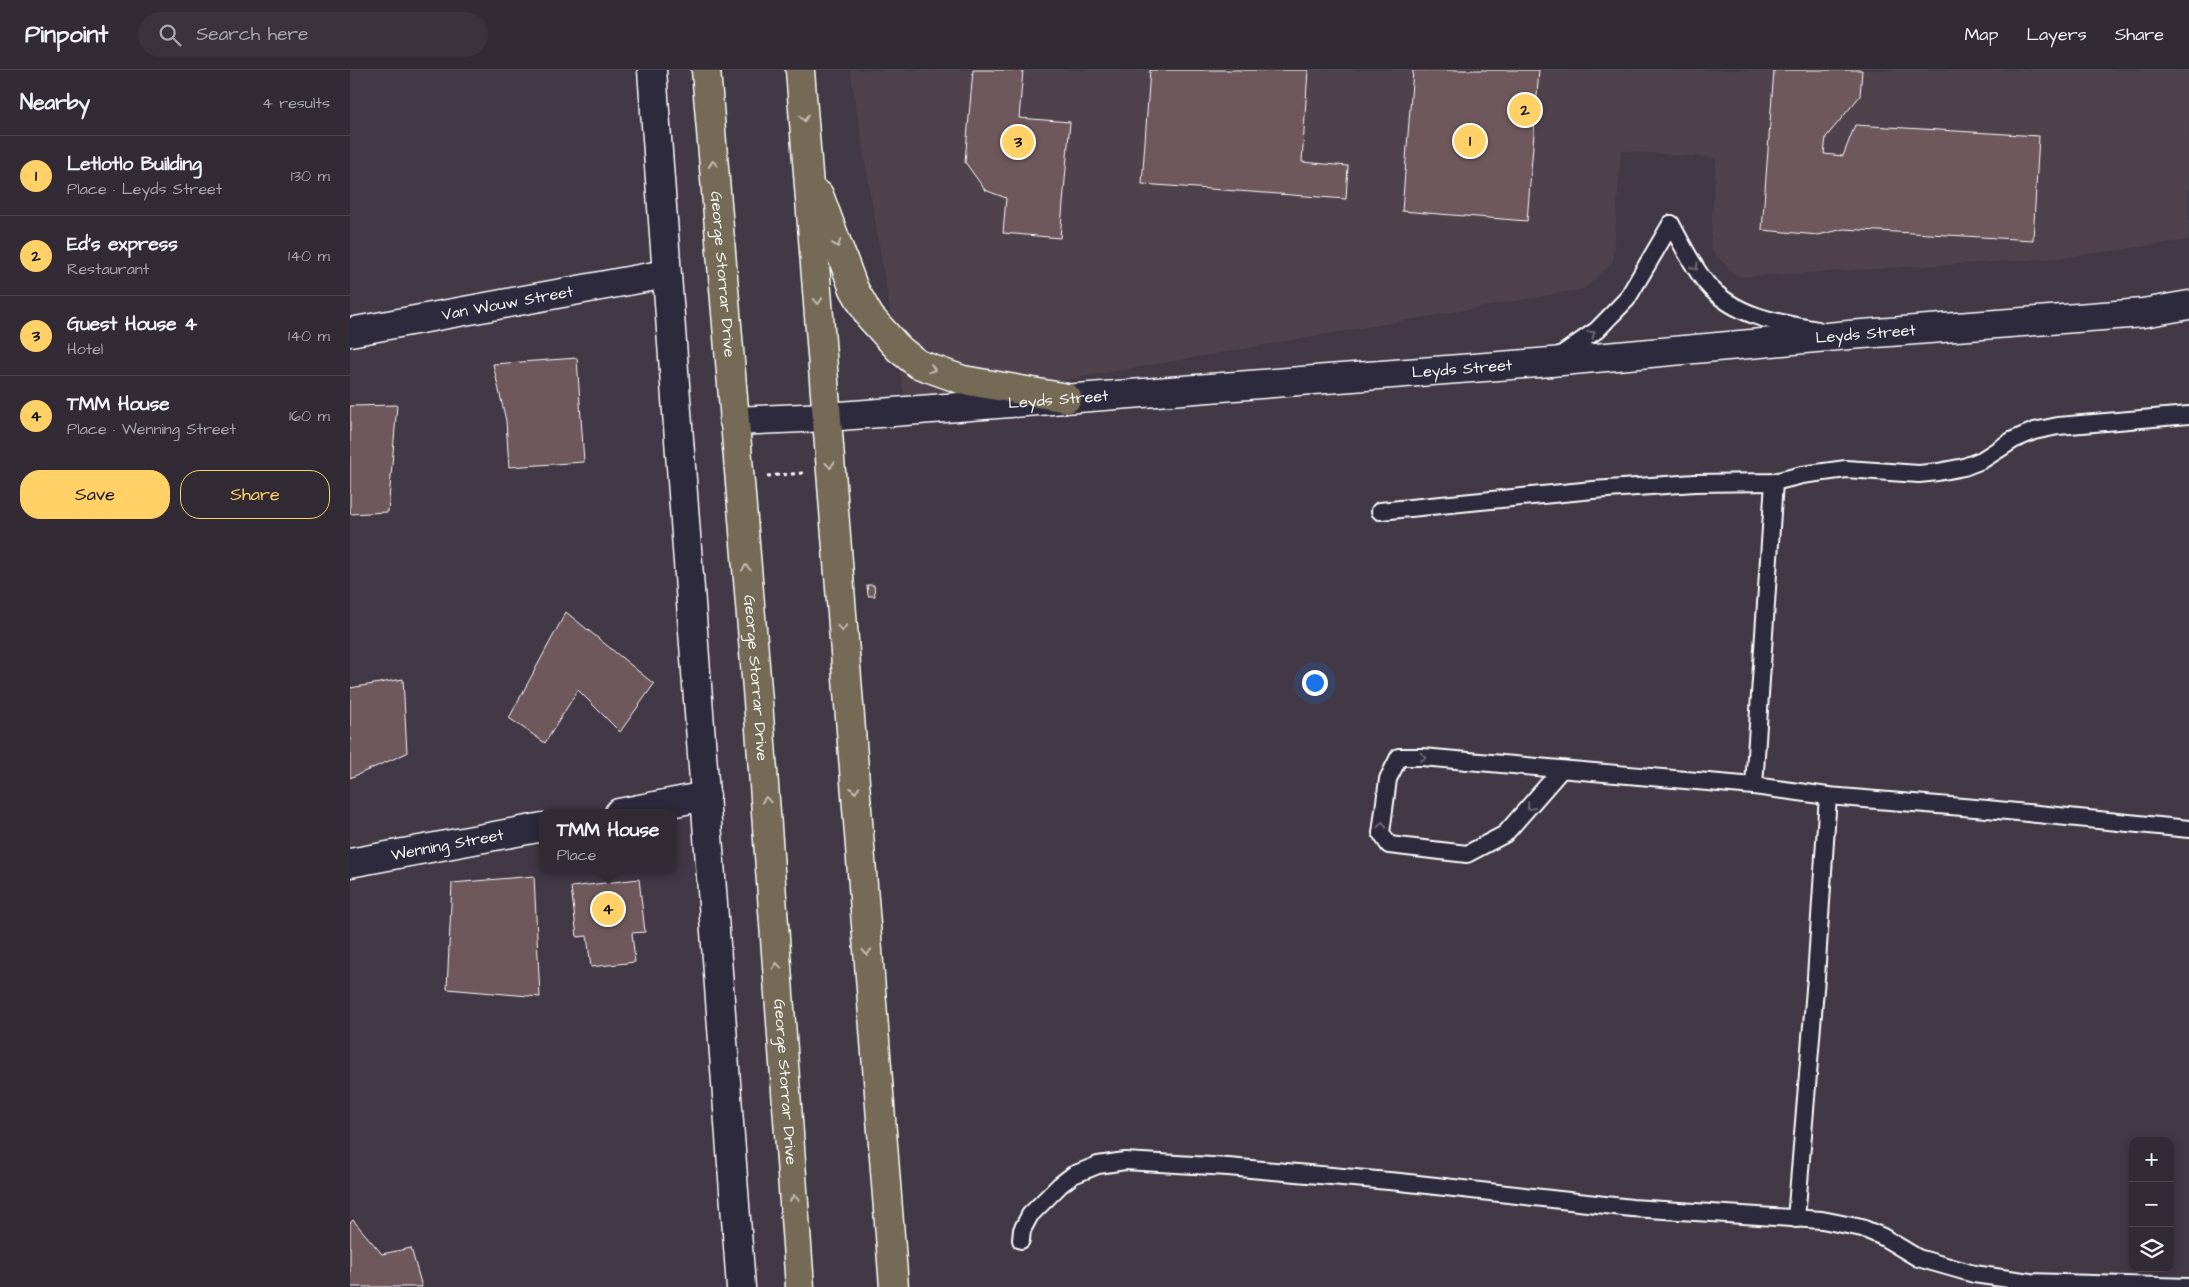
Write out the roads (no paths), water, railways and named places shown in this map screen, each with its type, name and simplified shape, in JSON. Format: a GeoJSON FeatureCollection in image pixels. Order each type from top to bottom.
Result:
{"type":"FeatureCollection","features":[{"type":"Feature","properties":{"kind":"main road","name":"George Storrar Drive"},"geometry":{"type":"LineString","coordinates":[[706,70],[758,701],[800,1287]]}},
{"type":"Feature","properties":{"kind":"main road"},"geometry":{"type":"LineString","coordinates":[[800,70],[894,1287]]}},
{"type":"Feature","properties":{"kind":"main road"},"geometry":{"type":"LineString","coordinates":[[808,166],[854,289],[870,317],[899,349],[918,364],[963,380],[1067,398]]}},
{"type":"Feature","properties":{"kind":"street"},"geometry":{"type":"LineString","coordinates":[[652,70],[741,1287]]}},
{"type":"Feature","properties":{"kind":"street","name":"Van Wouw Street"},"geometry":{"type":"LineString","coordinates":[[350,332],[666,274]]}},
{"type":"Feature","properties":{"kind":"street","name":"Leyds Street"},"geometry":{"type":"LineString","coordinates":[[734,422],[827,417],[1551,362],[1849,335],[2143,313],[2189,305]]}},
{"type":"Feature","properties":{"kind":"street"},"geometry":{"type":"LineString","coordinates":[[639,809],[706,796]]}},
{"type":"Feature","properties":{"kind":"street","name":"Wenning Street"},"geometry":{"type":"LineString","coordinates":[[350,862],[539,828]]}},
{"type":"Feature","properties":{"kind":"lane"},"geometry":{"type":"LineString","coordinates":[[1551,362],[1597,330],[1627,299],[1671,224],[1707,284],[1726,302],[1742,311],[1764,318],[1849,335]]}},
{"type":"Feature","properties":{"kind":"lane"},"geometry":{"type":"LineString","coordinates":[[1380,511],[1641,487],[1730,482],[1774,482],[1802,474],[1846,469],[1919,474],[1938,472],[1964,467],[1982,460],[2034,430],[2058,426],[2189,415]]}},
{"type":"Feature","properties":{"kind":"lane"},"geometry":{"type":"LineString","coordinates":[[1754,786],[1774,482]]}},
{"type":"Feature","properties":{"kind":"lane"},"geometry":{"type":"LineString","coordinates":[[1561,770],[1505,834],[1467,854],[1390,845],[1381,833],[1388,779],[1399,756],[1754,786],[1828,796],[1987,809],[2189,829]]}},
{"type":"Feature","properties":{"kind":"lane"},"geometry":{"type":"LineString","coordinates":[[1796,1219],[1816,977],[1828,796]]}},
{"type":"Feature","properties":{"kind":"lane"},"geometry":{"type":"LineString","coordinates":[[1021,1240],[1022,1230],[1030,1216],[1073,1175],[1098,1165],[1125,1161],[1228,1167],[1400,1182],[1632,1208],[1836,1222],[1862,1228],[1883,1237],[1918,1258],[1974,1274],[2039,1283],[2189,1287]]}},
{"type":"Feature","properties":{"kind":"place","name":"Ed's express"},"geometry":{"type":"Point","coordinates":[1525,110]}},
{"type":"Feature","properties":{"kind":"place","name":"Letlotlo Building"},"geometry":{"type":"Point","coordinates":[1470,141]}},
{"type":"Feature","properties":{"kind":"place","name":"Guest House 4"},"geometry":{"type":"Point","coordinates":[1018,142]}},
{"type":"Feature","properties":{"kind":"place","name":"TMM House"},"geometry":{"type":"Point","coordinates":[608,909]}}]}
